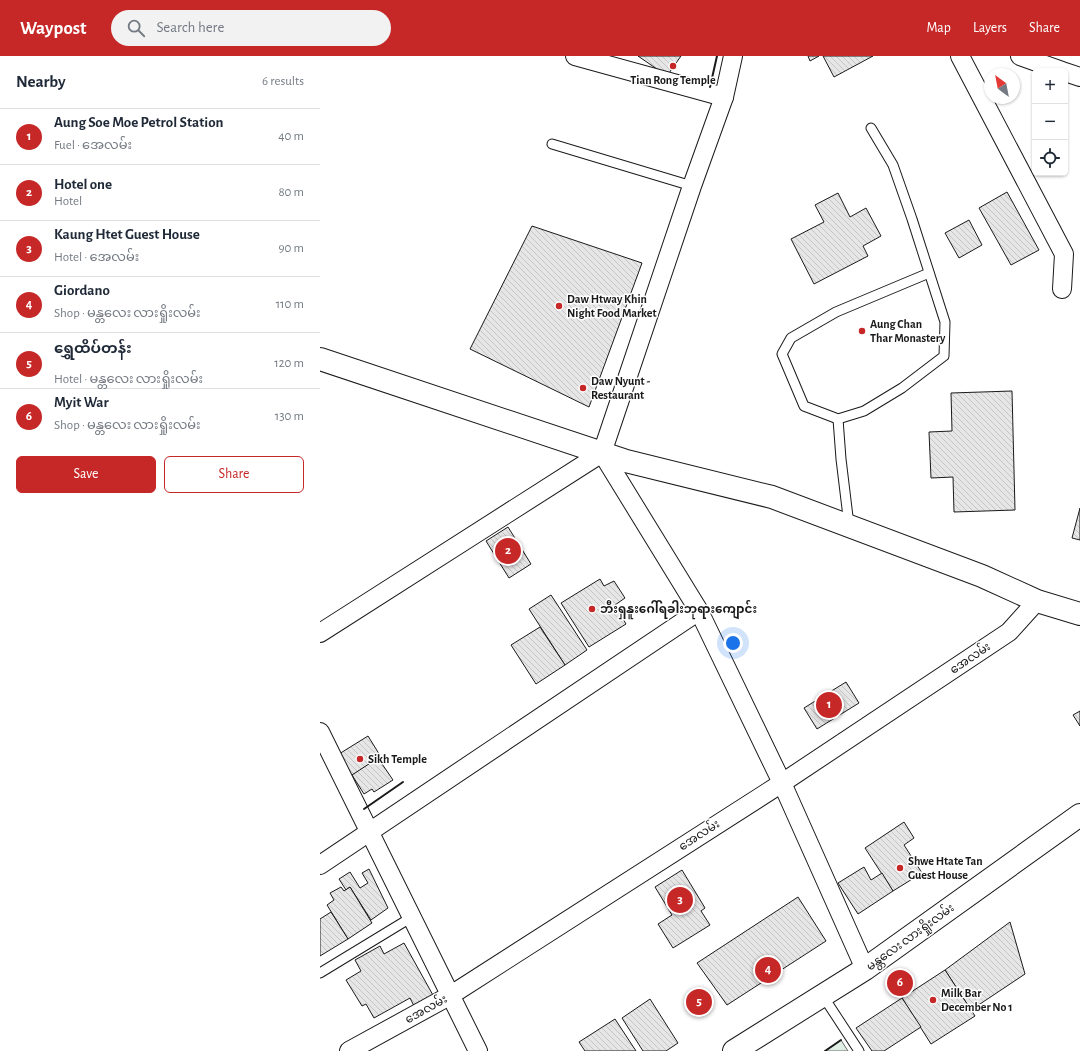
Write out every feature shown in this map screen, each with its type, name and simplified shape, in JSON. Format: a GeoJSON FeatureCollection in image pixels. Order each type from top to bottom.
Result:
{"type":"FeatureCollection","features":[{"type":"Feature","properties":{"kind":"main road"},"geometry":{"type":"LineString","coordinates":[[320,359],[626,461],[772,497],[982,576],[1037,601],[1080,614]]}},
{"type":"Feature","properties":{"kind":"main road","name":"မန္တလေး လားရှိုးလမ်း"},"geometry":{"type":"LineString","coordinates":[[734,1051],[865,969],[1080,815]]}},
{"type":"Feature","properties":{"kind":"street"},"geometry":{"type":"LineString","coordinates":[[575,56],[724,97]]}},
{"type":"Feature","properties":{"kind":"street"},"geometry":{"type":"LineString","coordinates":[[320,633],[602,453],[692,186],[724,97],[733,56]]}},
{"type":"Feature","properties":{"kind":"street"},"geometry":{"type":"LineString","coordinates":[[960,56],[1072,257],[1062,289]]}},
{"type":"Feature","properties":{"kind":"street"},"geometry":{"type":"LineString","coordinates":[[1020,56],[1054,68]]}},
{"type":"Feature","properties":{"kind":"street"},"geometry":{"type":"LineString","coordinates":[[1068,73],[1080,77]]}},
{"type":"Feature","properties":{"kind":"street"},"geometry":{"type":"LineString","coordinates":[[602,453],[699,611],[782,783],[865,969]]}},
{"type":"Feature","properties":{"kind":"street","name":"အေလမ်း"},"geometry":{"type":"LineString","coordinates":[[349,1051],[451,995],[782,783],[1009,632],[1037,601]]}},
{"type":"Feature","properties":{"kind":"street"},"geometry":{"type":"LineString","coordinates":[[320,865],[699,611]]}},
{"type":"Feature","properties":{"kind":"street"},"geometry":{"type":"LineString","coordinates":[[320,732],[478,1051]]}},
{"type":"Feature","properties":{"kind":"lane"},"geometry":{"type":"LineString","coordinates":[[872,128],[893,165],[930,273],[945,322],[944,356],[902,388],[864,411],[838,419],[804,406],[782,354],[792,338],[836,312],[930,273]]}},
{"type":"Feature","properties":{"kind":"lane"},"geometry":{"type":"LineString","coordinates":[[552,144],[692,186]]}},
{"type":"Feature","properties":{"kind":"lane"},"geometry":{"type":"LineString","coordinates":[[838,419],[841,459],[850,526]]}},
{"type":"Feature","properties":{"kind":"lane"},"geometry":{"type":"LineString","coordinates":[[320,973],[412,917]]}},
{"type":"Feature","properties":{"kind":"lane"},"geometry":{"type":"LineString","coordinates":[[823,996],[859,1051]]}},
{"type":"Feature","properties":{"kind":"green space"},"geometry":{"type":"Polygon","coordinates":[[[841,1040],[848,1051],[825,1051],[841,1040]]]}},
{"type":"Feature","properties":{"kind":"building"},"geometry":{"type":"Polygon","coordinates":[[[638,56],[681,56],[667,76],[638,56]]]}},
{"type":"Feature","properties":{"kind":"building"},"geometry":{"type":"Polygon","coordinates":[[[808,56],[819,56],[810,61],[808,56]]]}},
{"type":"Feature","properties":{"kind":"building"},"geometry":{"type":"Polygon","coordinates":[[[823,56],[873,56],[834,77],[823,56]]]}},
{"type":"Feature","properties":{"kind":"building"},"geometry":{"type":"Polygon","coordinates":[[[1007,192],[1039,250],[1011,265],[979,208],[1007,192]]]}},
{"type":"Feature","properties":{"kind":"building"},"geometry":{"type":"Polygon","coordinates":[[[838,193],[850,217],[866,208],[881,236],[863,246],[868,256],[814,284],[791,239],[824,222],[815,205],[838,193]]]}},
{"type":"Feature","properties":{"kind":"building"},"geometry":{"type":"Polygon","coordinates":[[[969,220],[982,245],[959,258],[945,233],[969,220]]]}},
{"type":"Feature","properties":{"kind":"building","name":"Daw Htway Khin Night Food Market"},"geometry":{"type":"Polygon","coordinates":[[[532,226],[642,263],[589,407],[470,349],[532,226]]]}},
{"type":"Feature","properties":{"kind":"building"},"geometry":{"type":"Polygon","coordinates":[[[1012,391],[1015,510],[954,512],[953,477],[931,478],[929,432],[952,431],[951,393],[1012,391]]]}},
{"type":"Feature","properties":{"kind":"building"},"geometry":{"type":"Polygon","coordinates":[[[1080,508],[1080,540],[1072,538],[1080,508]]]}},
{"type":"Feature","properties":{"kind":"building"},"geometry":{"type":"Polygon","coordinates":[[[508,527],[531,564],[509,578],[486,541],[508,527]]]}},
{"type":"Feature","properties":{"kind":"building"},"geometry":{"type":"Polygon","coordinates":[[[600,579],[604,586],[614,581],[625,598],[615,605],[626,624],[589,647],[561,603],[600,579]]]}},
{"type":"Feature","properties":{"kind":"building"},"geometry":{"type":"Polygon","coordinates":[[[551,595],[587,650],[565,665],[529,609],[551,595]]]}},
{"type":"Feature","properties":{"kind":"building"},"geometry":{"type":"Polygon","coordinates":[[[540,627],[565,665],[536,684],[511,645],[540,627]]]}},
{"type":"Feature","properties":{"kind":"building"},"geometry":{"type":"Polygon","coordinates":[[[846,682],[859,703],[817,729],[804,708],[846,682]]]}},
{"type":"Feature","properties":{"kind":"building"},"geometry":{"type":"Polygon","coordinates":[[[1080,711],[1080,726],[1073,715],[1080,711]]]}},
{"type":"Feature","properties":{"kind":"building"},"geometry":{"type":"Polygon","coordinates":[[[368,736],[381,757],[346,779],[339,754],[368,736]]]}},
{"type":"Feature","properties":{"kind":"building"},"geometry":{"type":"Polygon","coordinates":[[[378,758],[393,780],[374,792],[372,789],[364,794],[352,775],[378,758]]]}},
{"type":"Feature","properties":{"kind":"building"},"geometry":{"type":"Polygon","coordinates":[[[904,822],[914,838],[904,845],[922,873],[893,891],[865,848],[904,822]]]}},
{"type":"Feature","properties":{"kind":"building"},"geometry":{"type":"Polygon","coordinates":[[[864,867],[871,880],[882,873],[893,891],[858,914],[838,883],[864,867]]]}},
{"type":"Feature","properties":{"kind":"building"},"geometry":{"type":"Polygon","coordinates":[[[369,869],[388,908],[371,920],[350,887],[346,890],[339,879],[350,872],[360,888],[368,883],[362,873],[369,869]]]}},
{"type":"Feature","properties":{"kind":"building"},"geometry":{"type":"Polygon","coordinates":[[[682,870],[705,908],[701,911],[710,925],[673,948],[658,924],[672,915],[655,887],[682,870]]]}},
{"type":"Feature","properties":{"kind":"building"},"geometry":{"type":"Polygon","coordinates":[[[341,887],[344,891],[350,887],[372,923],[348,939],[327,905],[334,900],[330,893],[341,887]]]}},
{"type":"Feature","properties":{"kind":"building"},"geometry":{"type":"Polygon","coordinates":[[[798,897],[826,941],[727,1005],[697,963],[798,897]]]}},
{"type":"Feature","properties":{"kind":"building"},"geometry":{"type":"Polygon","coordinates":[[[331,912],[348,939],[320,956],[320,919],[331,912]]]}},
{"type":"Feature","properties":{"kind":"building"},"geometry":{"type":"Polygon","coordinates":[[[1010,922],[1025,974],[971,1010],[945,970],[1010,922]]]}},
{"type":"Feature","properties":{"kind":"building"},"geometry":{"type":"Polygon","coordinates":[[[404,943],[434,997],[415,1008],[410,998],[374,1018],[366,1004],[362,1006],[346,980],[361,971],[355,960],[380,946],[384,954],[404,943]]]}},
{"type":"Feature","properties":{"kind":"building"},"geometry":{"type":"Polygon","coordinates":[[[945,970],[975,1016],[931,1044],[902,998],[945,970]]]}},
{"type":"Feature","properties":{"kind":"building"},"geometry":{"type":"Polygon","coordinates":[[[902,998],[921,1027],[884,1051],[872,1051],[856,1028],[902,998]]]}},
{"type":"Feature","properties":{"kind":"building"},"geometry":{"type":"Polygon","coordinates":[[[650,999],[678,1043],[666,1051],[643,1051],[622,1018],[650,999]]]}},
{"type":"Feature","properties":{"kind":"building"},"geometry":{"type":"Polygon","coordinates":[[[615,1019],[636,1051],[585,1051],[579,1042],[615,1019]]]}},
{"type":"Feature","properties":{"kind":"wall"},"geometry":{"type":"LineString","coordinates":[[710,87],[717,56]]}},
{"type":"Feature","properties":{"kind":"wall"},"geometry":{"type":"LineString","coordinates":[[364,809],[403,782]]}},
{"type":"Feature","properties":{"kind":"wall"},"geometry":{"type":"LineString","coordinates":[[825,1051],[841,1040]]}},
{"type":"Feature","properties":{"kind":"place","name":"Tian Rong Temple"},"geometry":{"type":"Point","coordinates":[673,66]}},
{"type":"Feature","properties":{"kind":"place","name":"Daw Htway Khin Night Food Market"},"geometry":{"type":"Point","coordinates":[559,306]}},
{"type":"Feature","properties":{"kind":"place","name":"Aung Chan Thar Monastery"},"geometry":{"type":"Point","coordinates":[862,331]}},
{"type":"Feature","properties":{"kind":"place","name":"Daw Nyunt - Restaurant"},"geometry":{"type":"Point","coordinates":[583,388]}},
{"type":"Feature","properties":{"kind":"place","name":"Hotel one"},"geometry":{"type":"Point","coordinates":[508,551]}},
{"type":"Feature","properties":{"kind":"place","name":"ဘီးရှနူးဂေါ်ရခါးဘုရားကျောင်း"},"geometry":{"type":"Point","coordinates":[592,609]}},
{"type":"Feature","properties":{"kind":"place","name":"Aung Soe Moe Petrol Station"},"geometry":{"type":"Point","coordinates":[829,705]}},
{"type":"Feature","properties":{"kind":"place","name":"Sikh Temple"},"geometry":{"type":"Point","coordinates":[360,759]}},
{"type":"Feature","properties":{"kind":"place","name":"Shwe Htate Tan Guest House"},"geometry":{"type":"Point","coordinates":[900,868]}},
{"type":"Feature","properties":{"kind":"place","name":"Kaung Htet Guest House"},"geometry":{"type":"Point","coordinates":[680,900]}},
{"type":"Feature","properties":{"kind":"place","name":"Giordano"},"geometry":{"type":"Point","coordinates":[768,970]}},
{"type":"Feature","properties":{"kind":"place","name":"Myit War"},"geometry":{"type":"Point","coordinates":[900,983]}},
{"type":"Feature","properties":{"kind":"place","name":"Milk Bar December No 1"},"geometry":{"type":"Point","coordinates":[933,1000]}},
{"type":"Feature","properties":{"kind":"place","name":"ရွှေထိပ်တန်း"},"geometry":{"type":"Point","coordinates":[699,1002]}}]}
